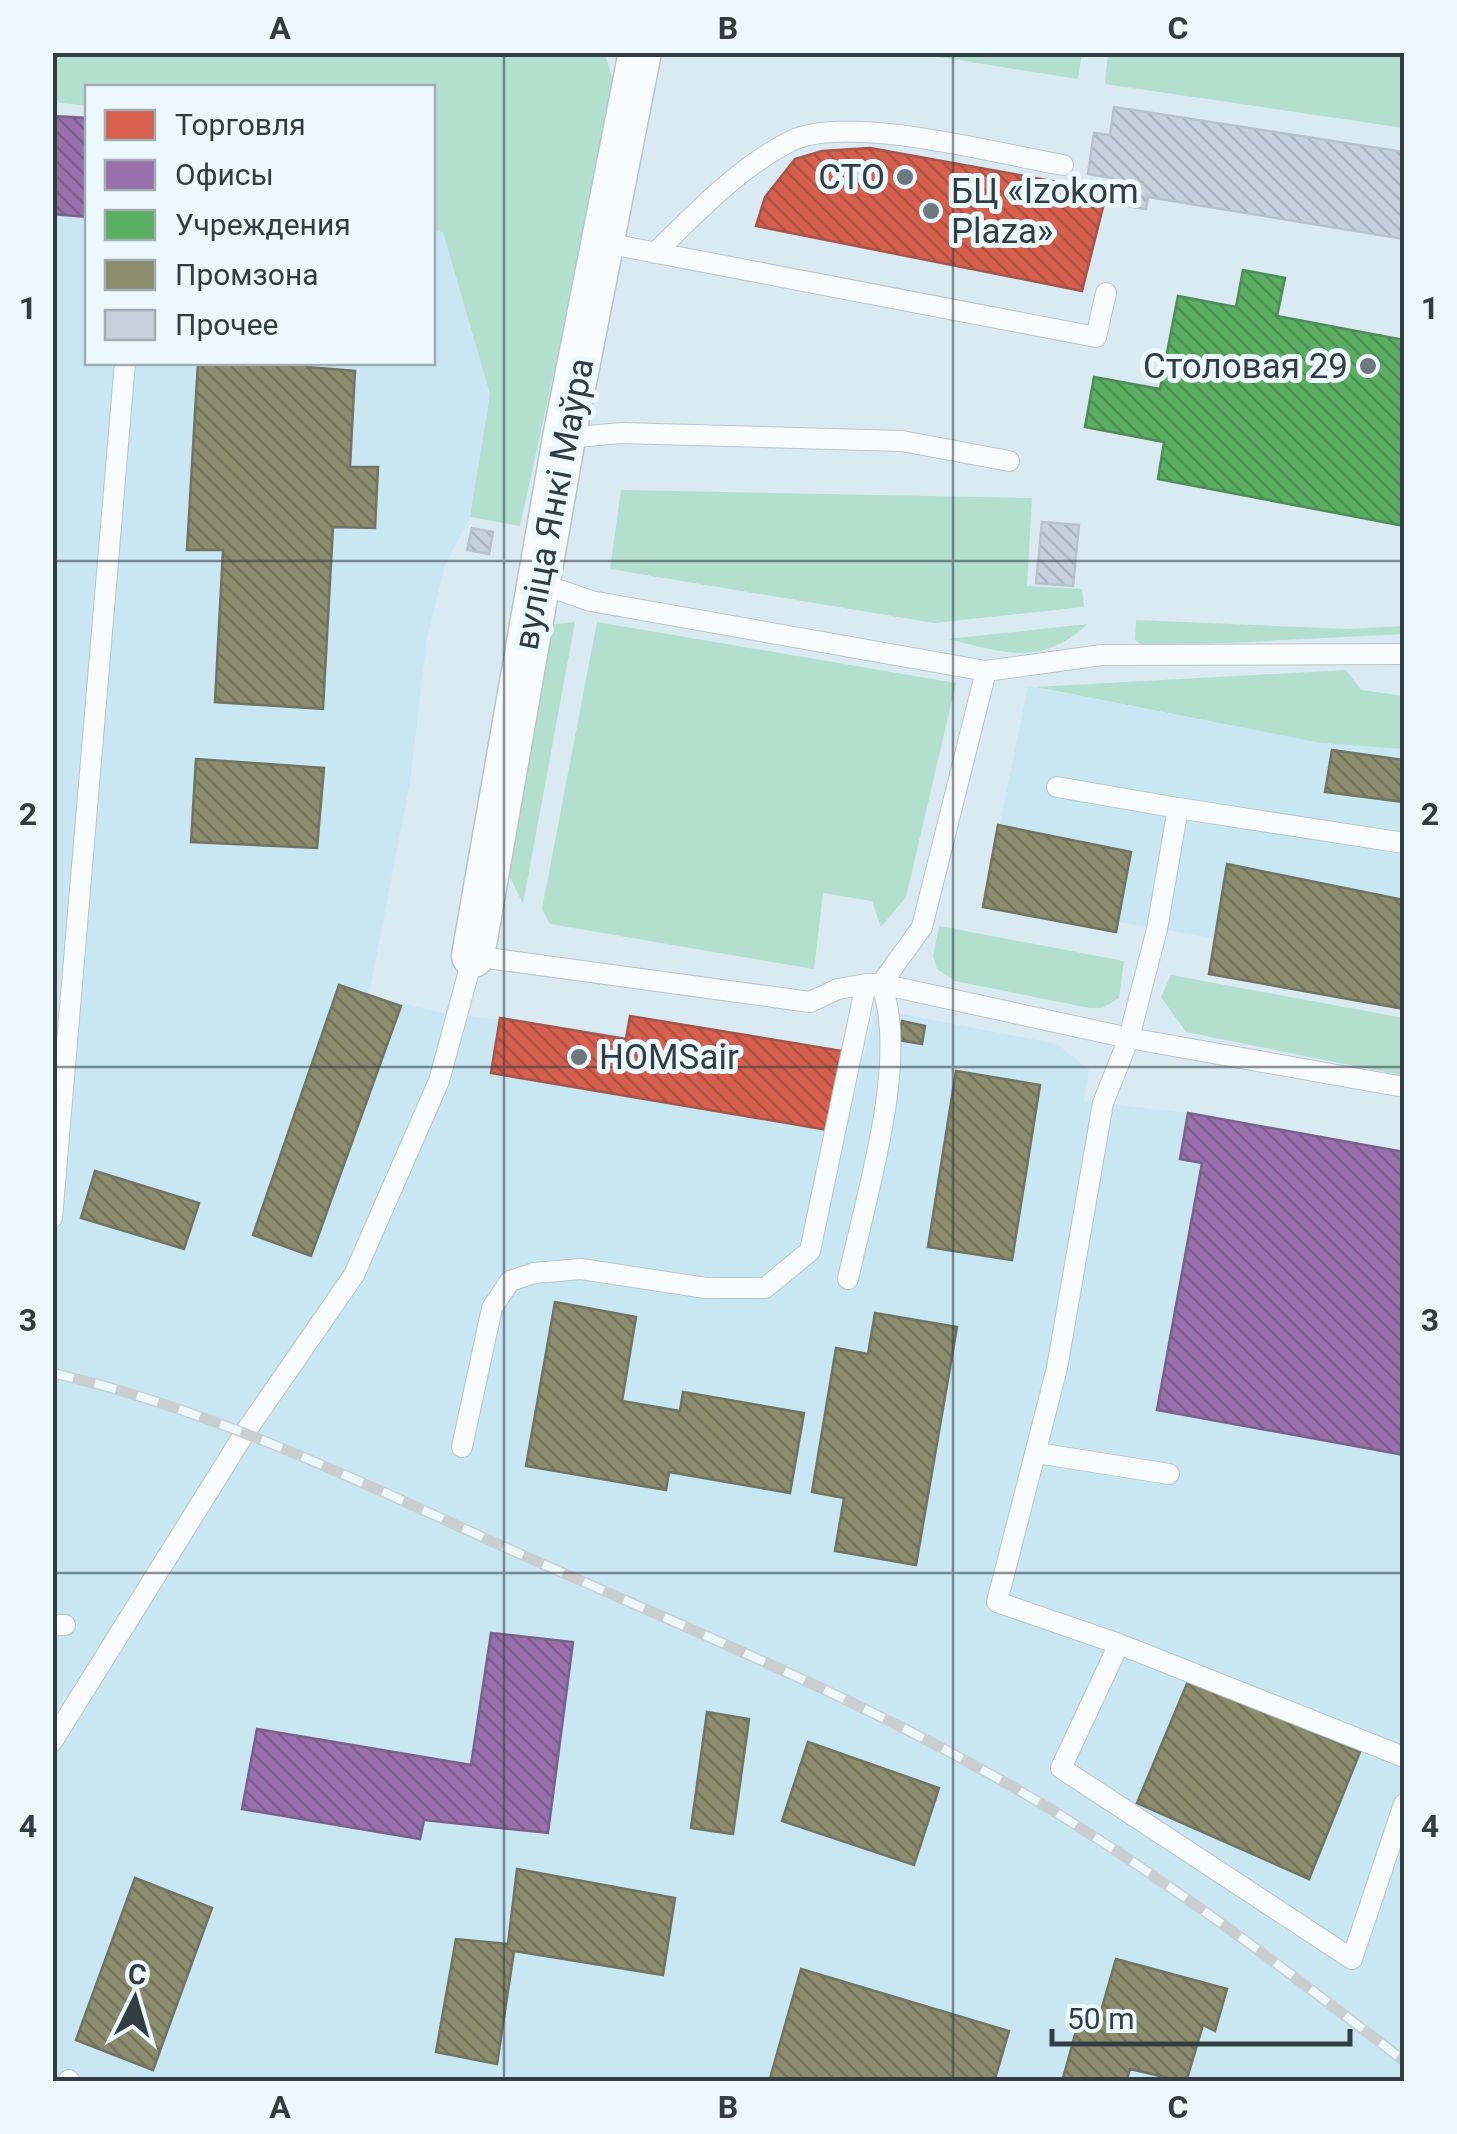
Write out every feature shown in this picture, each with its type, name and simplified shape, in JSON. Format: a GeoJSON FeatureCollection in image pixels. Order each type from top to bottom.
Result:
{"type":"FeatureCollection","features":[{"type":"Feature","properties":{"kind":"street","name":"вуліца Янкі Маўра"},"geometry":{"type":"LineString","coordinates":[[473,956],[564,438],[640,52]]}},
{"type":"Feature","properties":{"kind":"lane"},"geometry":{"type":"LineString","coordinates":[[655,253],[714,195],[793,140],[858,130],[1062,165]]}},
{"type":"Feature","properties":{"kind":"lane"},"geometry":{"type":"LineString","coordinates":[[605,243],[1096,337],[1106,294]]}},
{"type":"Feature","properties":{"kind":"lane"},"geometry":{"type":"LineString","coordinates":[[52,1218],[126,365]]}},
{"type":"Feature","properties":{"kind":"lane"},"geometry":{"type":"LineString","coordinates":[[564,438],[622,433],[902,440],[1009,460]]}},
{"type":"Feature","properties":{"kind":"lane"},"geometry":{"type":"LineString","coordinates":[[539,583],[591,601],[986,672],[1102,655],[1404,654]]}},
{"type":"Feature","properties":{"kind":"lane"},"geometry":{"type":"LineString","coordinates":[[462,1447],[492,1308],[510,1281],[534,1273],[581,1269],[706,1288],[765,1288],[810,1251],[874,984],[922,927],[986,672]]}},
{"type":"Feature","properties":{"kind":"lane"},"geometry":{"type":"LineString","coordinates":[[1057,787],[1404,843]]}},
{"type":"Feature","properties":{"kind":"lane"},"geometry":{"type":"LineString","coordinates":[[1178,808],[1157,928],[1129,1038],[1103,1104],[1058,1368],[997,1602],[1119,1644],[1404,1757]]}},
{"type":"Feature","properties":{"kind":"lane"},"geometry":{"type":"LineString","coordinates":[[52,1742],[246,1431],[354,1275],[439,1081],[473,956],[810,1002],[838,989],[874,984],[1129,1038],[1404,1087]]}},
{"type":"Feature","properties":{"kind":"lane"},"geometry":{"type":"LineString","coordinates":[[848,1279],[888,1075],[892,1012],[874,984]]}},
{"type":"Feature","properties":{"kind":"lane"},"geometry":{"type":"LineString","coordinates":[[1037,1453],[1169,1474]]}},
{"type":"Feature","properties":{"kind":"lane"},"geometry":{"type":"LineString","coordinates":[[1119,1644],[1060,1768],[1352,1959],[1404,1804]]}},
{"type":"Feature","properties":{"kind":"shaded area"},"geometry":{"type":"Polygon","coordinates":[[[52,214],[85,217],[85,365],[435,365],[435,231],[443,231],[490,394],[470,517],[445,565],[427,638],[410,782],[369,995],[442,1013],[630,1035],[630,1016],[842,1051],[864,1060],[876,1009],[1057,1044],[1089,1070],[1084,1101],[1188,1113],[1404,1152],[1404,2081],[53,2081],[52,214]]]}},
{"type":"Feature","properties":{"kind":"shaded area"},"geometry":{"type":"Polygon","coordinates":[[[1028,686],[1321,743],[1404,749],[1404,1009],[1209,974],[1214,938],[1118,922],[1116,932],[983,907],[1028,686]]]}},
{"type":"Feature","properties":{"kind":"green space"},"geometry":{"type":"Polygon","coordinates":[[[1082,52],[1078,79],[914,53],[1082,52]]]}},
{"type":"Feature","properties":{"kind":"green space"},"geometry":{"type":"Polygon","coordinates":[[[53,53],[605,54],[616,90],[520,526],[470,517],[490,394],[443,232],[435,231],[435,85],[85,85],[85,106],[53,102],[53,53]]]}},
{"type":"Feature","properties":{"kind":"green space"},"geometry":{"type":"Polygon","coordinates":[[[1108,53],[1404,53],[1404,128],[1105,84],[1108,53]]]}},
{"type":"Feature","properties":{"kind":"green space"},"geometry":{"type":"Polygon","coordinates":[[[621,490],[1032,498],[1027,586],[1082,589],[1084,607],[934,623],[610,569],[621,490]]]}},
{"type":"Feature","properties":{"kind":"green space"},"geometry":{"type":"Polygon","coordinates":[[[1136,620],[1348,629],[1404,626],[1404,634],[1145,647],[1135,640],[1136,620]]]}},
{"type":"Feature","properties":{"kind":"green space"},"geometry":{"type":"Polygon","coordinates":[[[575,622],[523,904],[498,852],[539,626],[575,622]]]}},
{"type":"Feature","properties":{"kind":"green space"},"geometry":{"type":"Polygon","coordinates":[[[597,622],[956,683],[906,897],[881,927],[872,901],[823,893],[814,969],[550,924],[542,909],[597,622]]]}},
{"type":"Feature","properties":{"kind":"green space"},"geometry":{"type":"Polygon","coordinates":[[[1088,624],[1070,638],[1037,652],[1004,652],[947,639],[1088,624]]]}},
{"type":"Feature","properties":{"kind":"green space"},"geometry":{"type":"Polygon","coordinates":[[[1346,670],[1361,690],[1404,696],[1404,749],[1321,743],[1036,687],[1346,670]]]}},
{"type":"Feature","properties":{"kind":"green space"},"geometry":{"type":"Polygon","coordinates":[[[939,926],[1124,961],[1119,998],[1102,1008],[1090,1008],[955,981],[937,969],[933,956],[939,926]]]}},
{"type":"Feature","properties":{"kind":"green space"},"geometry":{"type":"Polygon","coordinates":[[[1171,975],[1404,1018],[1404,1076],[1186,1032],[1161,997],[1171,975]]]}},
{"type":"Feature","properties":{"kind":"building: Торговля","name":"БЦ «Izokom Plaza»"},"geometry":{"type":"Polygon","coordinates":[[[870,148],[1107,191],[1082,291],[756,226],[765,197],[795,159],[822,151],[870,148]]]}},
{"type":"Feature","properties":{"kind":"building: Торговля"},"geometry":{"type":"Polygon","coordinates":[[[630,1016],[842,1051],[828,1130],[491,1073],[500,1018],[626,1039],[630,1016]]]}},
{"type":"Feature","properties":{"kind":"building: Офисы"},"geometry":{"type":"Polygon","coordinates":[[[52,116],[85,118],[85,217],[52,214],[52,116]]]}},
{"type":"Feature","properties":{"kind":"building: Офисы"},"geometry":{"type":"Polygon","coordinates":[[[1188,1113],[1404,1152],[1404,1455],[1157,1410],[1202,1163],[1180,1159],[1188,1113]]]}},
{"type":"Feature","properties":{"kind":"building: Офисы"},"geometry":{"type":"Polygon","coordinates":[[[491,1633],[573,1642],[548,1833],[424,1820],[420,1839],[242,1809],[257,1729],[471,1765],[491,1633]]]}},
{"type":"Feature","properties":{"kind":"building: Учреждения"},"geometry":{"type":"Polygon","coordinates":[[[1243,270],[1285,278],[1277,316],[1404,340],[1404,526],[1158,479],[1164,442],[1085,427],[1094,377],[1160,389],[1178,296],[1236,307],[1243,270]]]}},
{"type":"Feature","properties":{"kind":"building: Промзона"},"geometry":{"type":"Polygon","coordinates":[[[198,365],[307,365],[355,371],[350,467],[378,467],[375,528],[333,527],[323,709],[215,702],[223,550],[187,550],[198,365]]]}},
{"type":"Feature","properties":{"kind":"building: Промзона"},"geometry":{"type":"Polygon","coordinates":[[[1332,750],[1404,760],[1404,802],[1325,792],[1332,750]]]}},
{"type":"Feature","properties":{"kind":"building: Промзона"},"geometry":{"type":"Polygon","coordinates":[[[196,759],[324,768],[317,848],[191,842],[196,759]]]}},
{"type":"Feature","properties":{"kind":"building: Промзона"},"geometry":{"type":"Polygon","coordinates":[[[998,825],[1131,852],[1116,932],[983,907],[998,825]]]}},
{"type":"Feature","properties":{"kind":"building: Промзона"},"geometry":{"type":"Polygon","coordinates":[[[1227,864],[1404,900],[1404,1009],[1209,974],[1227,864]]]}},
{"type":"Feature","properties":{"kind":"building: Промзона"},"geometry":{"type":"Polygon","coordinates":[[[339,985],[401,1006],[311,1256],[253,1235],[339,985]]]}},
{"type":"Feature","properties":{"kind":"building: Промзона"},"geometry":{"type":"Polygon","coordinates":[[[902,1021],[925,1026],[922,1044],[898,1040],[902,1021]]]}},
{"type":"Feature","properties":{"kind":"building: Промзона"},"geometry":{"type":"Polygon","coordinates":[[[956,1071],[1040,1085],[1012,1260],[928,1247],[956,1071]]]}},
{"type":"Feature","properties":{"kind":"building: Промзона"},"geometry":{"type":"Polygon","coordinates":[[[95,1171],[199,1203],[184,1249],[81,1218],[95,1171]]]}},
{"type":"Feature","properties":{"kind":"building: Промзона"},"geometry":{"type":"Polygon","coordinates":[[[555,1302],[636,1317],[622,1401],[680,1411],[683,1392],[804,1413],[790,1493],[669,1472],[666,1490],[526,1466],[555,1302]]]}},
{"type":"Feature","properties":{"kind":"building: Промзона"},"geometry":{"type":"Polygon","coordinates":[[[875,1313],[957,1327],[916,1565],[835,1551],[844,1498],[812,1492],[836,1348],[868,1354],[875,1313]]]}},
{"type":"Feature","properties":{"kind":"building: Промзона"},"geometry":{"type":"Polygon","coordinates":[[[1189,1679],[1360,1752],[1309,1879],[1137,1803],[1189,1679]]]}},
{"type":"Feature","properties":{"kind":"building: Промзона"},"geometry":{"type":"Polygon","coordinates":[[[707,1712],[749,1719],[733,1834],[691,1828],[707,1712]]]}},
{"type":"Feature","properties":{"kind":"building: Промзона"},"geometry":{"type":"Polygon","coordinates":[[[808,1742],[939,1788],[914,1865],[782,1821],[808,1742]]]}},
{"type":"Feature","properties":{"kind":"building: Промзона"},"geometry":{"type":"Polygon","coordinates":[[[517,1869],[675,1898],[663,1975],[514,1951],[497,2064],[436,2052],[456,1939],[508,1944],[517,1869]]]}},
{"type":"Feature","properties":{"kind":"building: Промзона"},"geometry":{"type":"Polygon","coordinates":[[[135,1878],[212,1908],[153,2070],[76,2040],[135,1878]]]}},
{"type":"Feature","properties":{"kind":"building: Промзона"},"geometry":{"type":"Polygon","coordinates":[[[1116,1959],[1227,1989],[1215,2031],[1203,2025],[1186,2082],[1130,2069],[1126,2082],[1062,2082],[1082,2009],[1101,2011],[1116,1959]]]}},
{"type":"Feature","properties":{"kind":"building: Промзона"},"geometry":{"type":"Polygon","coordinates":[[[801,1969],[1009,2031],[994,2082],[769,2082],[801,1969]]]}},
{"type":"Feature","properties":{"kind":"building: Прочее"},"geometry":{"type":"Polygon","coordinates":[[[1114,107],[1404,152],[1404,239],[1148,197],[1146,209],[1108,203],[1112,178],[1088,174],[1094,133],[1110,135],[1114,107]]]}},
{"type":"Feature","properties":{"kind":"building: Прочее"},"geometry":{"type":"Polygon","coordinates":[[[1042,522],[1079,525],[1073,586],[1036,583],[1042,522]]]}},
{"type":"Feature","properties":{"kind":"building: Прочее"},"geometry":{"type":"Polygon","coordinates":[[[472,528],[493,532],[489,554],[467,550],[472,528]]]}},
{"type":"Feature","properties":{"kind":"railway"},"geometry":{"type":"LineString","coordinates":[[52,1373],[170,1406],[285,1449],[779,1669],[913,1733],[1042,1804],[1136,1864],[1272,1960],[1404,2061]]}},
{"type":"Feature","properties":{"kind":"place","name":"СТО"},"geometry":{"type":"Point","coordinates":[905,177]}},
{"type":"Feature","properties":{"kind":"place","name":"БЦ «Izokom Plaza»"},"geometry":{"type":"Point","coordinates":[931,211]}},
{"type":"Feature","properties":{"kind":"place","name":"Столовая 29"},"geometry":{"type":"Point","coordinates":[1368,366]}},
{"type":"Feature","properties":{"kind":"place","name":"HOMSair"},"geometry":{"type":"Point","coordinates":[579,1057]}}]}
